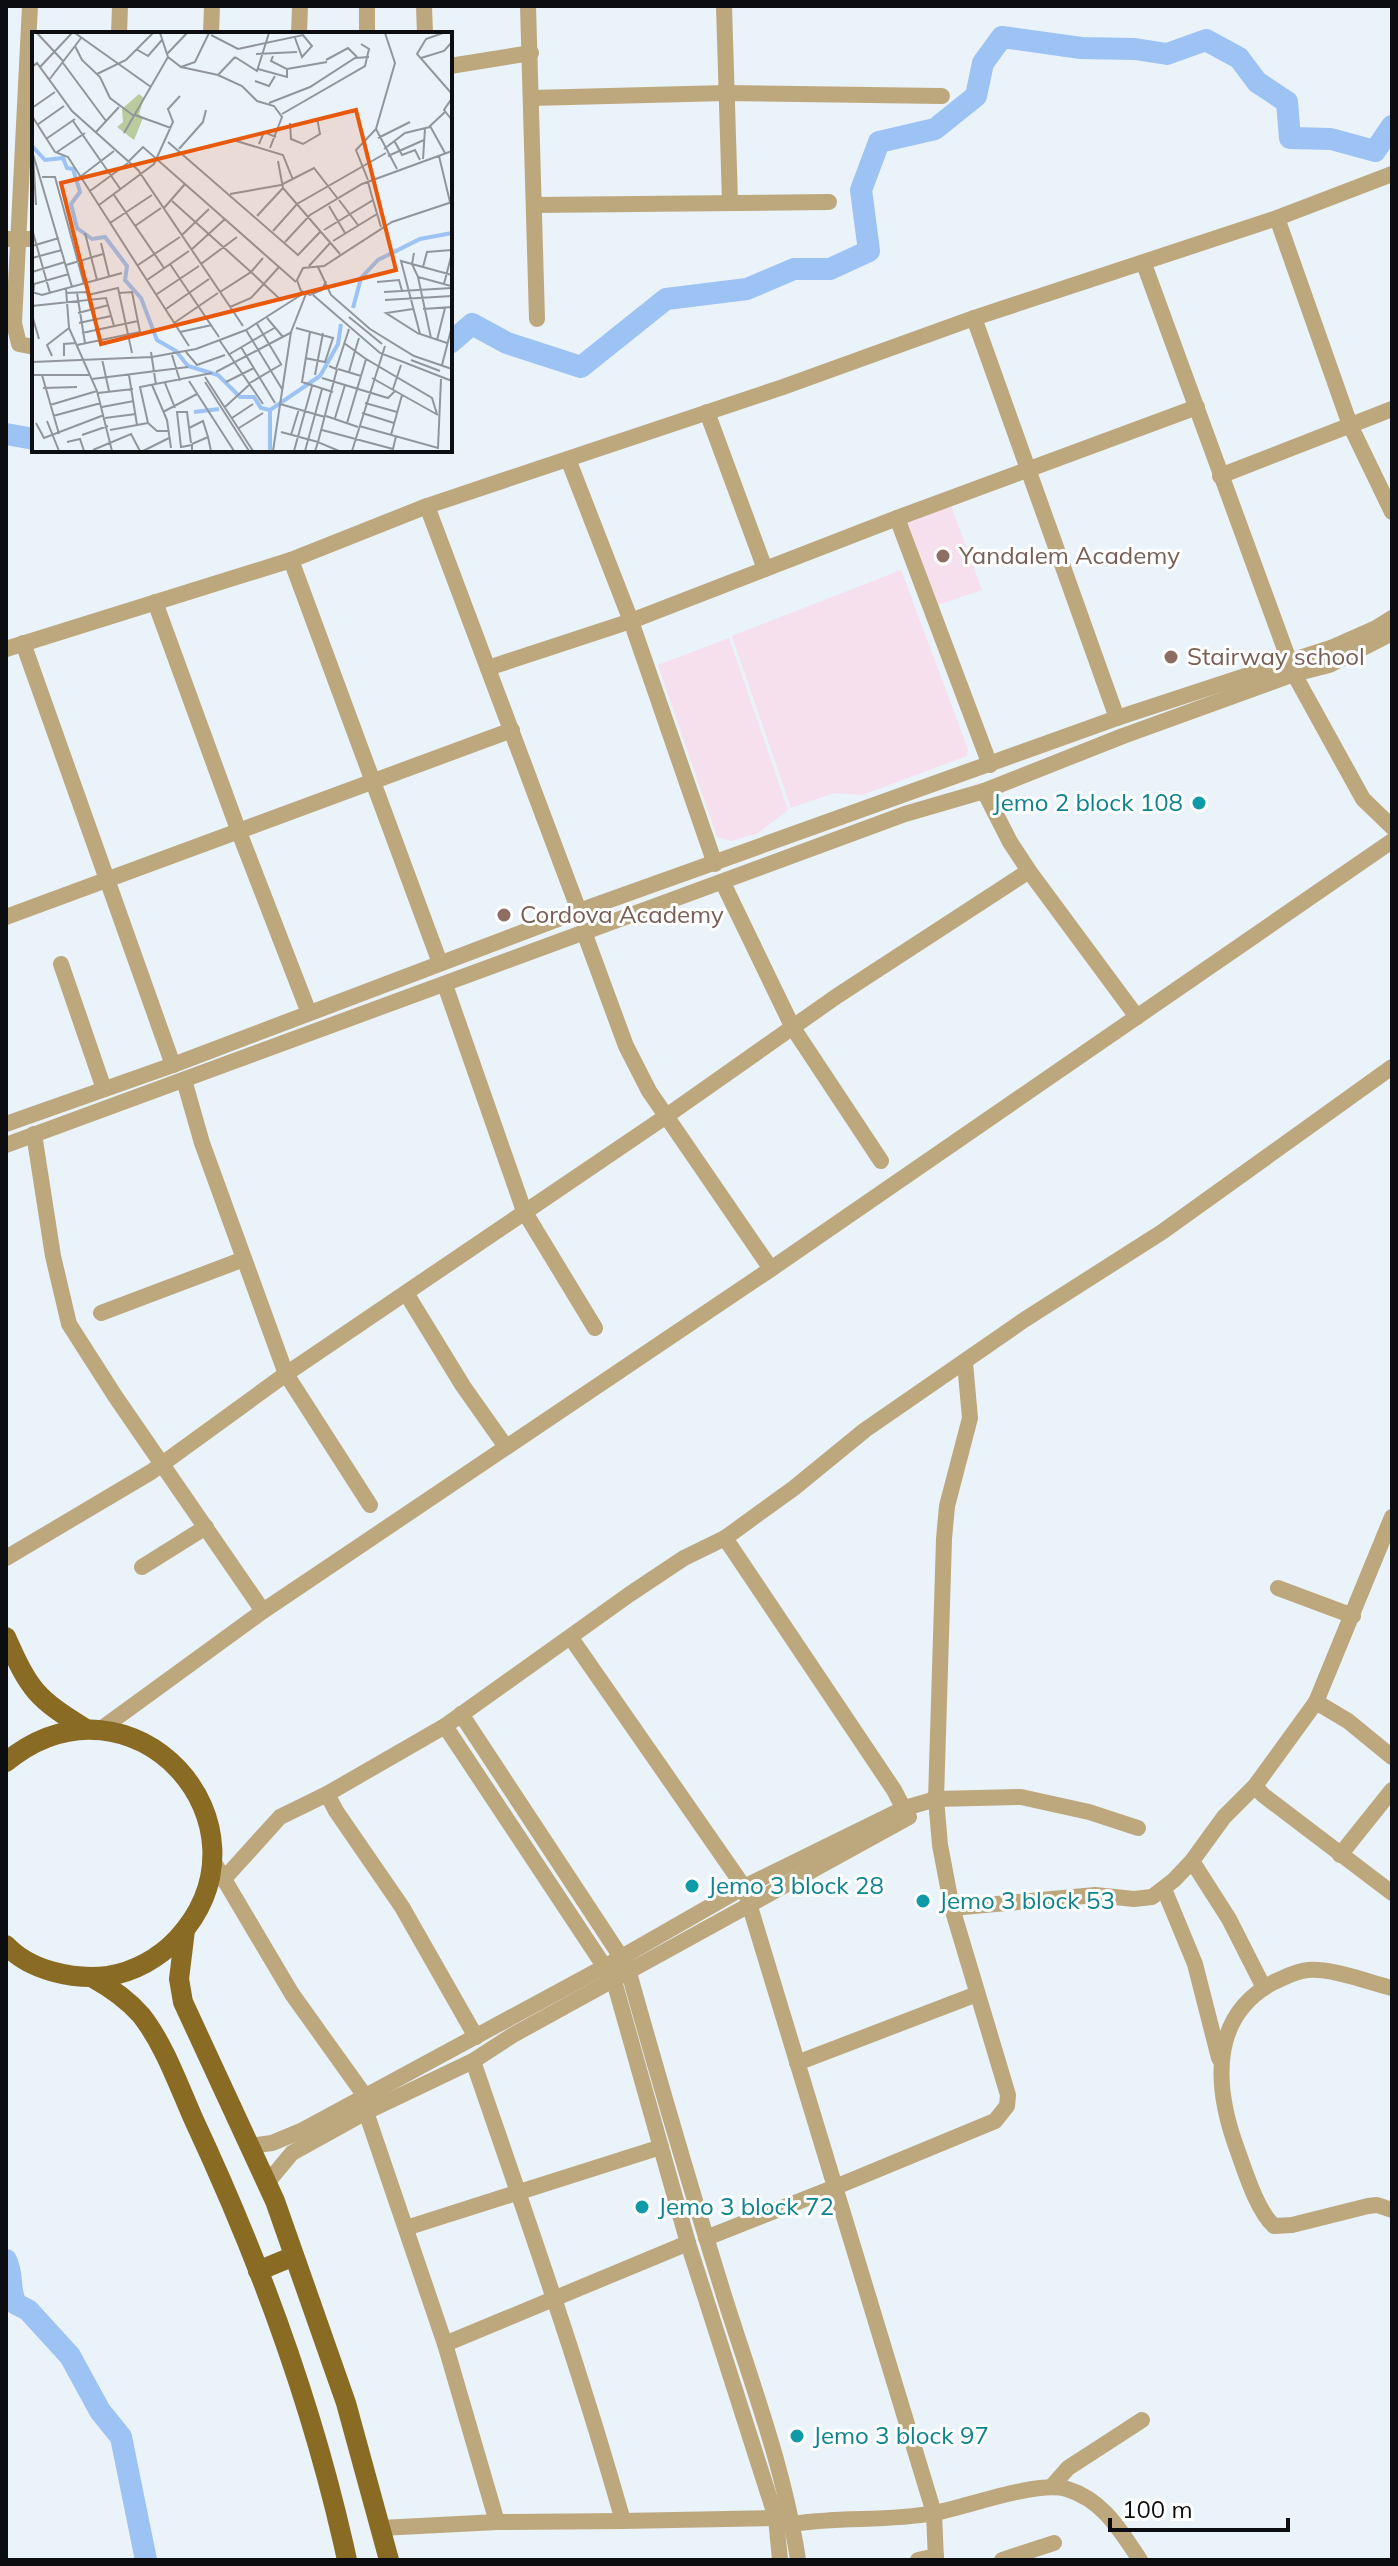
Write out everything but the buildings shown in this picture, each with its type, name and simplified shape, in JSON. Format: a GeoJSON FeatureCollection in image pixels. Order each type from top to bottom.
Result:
{"type":"FeatureCollection","features":[{"type":"Feature","properties":{"kind":"main road"},"geometry":{"type":"LineString","coordinates":[[6,1637],[22,1675],[40,1698],[94,1729]]}},
{"type":"Feature","properties":{"kind":"main road"},"geometry":{"type":"LineString","coordinates":[[6,1762],[24,1747],[54,1734],[94,1729],[124,1734],[145,1743],[182,1772],[195,1791],[211,1836],[212,1859],[203,1897],[185,1930],[153,1959],[135,1969],[93,1978],[6,1966]]}},
{"type":"Feature","properties":{"kind":"main road"},"geometry":{"type":"LineString","coordinates":[[185,1930],[179,1989],[212,2068],[267,2183],[294,2256],[346,2403],[389,2560]]}},
{"type":"Feature","properties":{"kind":"main road"},"geometry":{"type":"LineString","coordinates":[[6,1945],[13,1952],[51,1972]]}},
{"type":"Feature","properties":{"kind":"main road"},"geometry":{"type":"LineString","coordinates":[[93,1978],[120,1994],[153,2033],[209,2150],[258,2271],[303,2396],[333,2491],[347,2560]]}},
{"type":"Feature","properties":{"kind":"main road"},"geometry":{"type":"LineString","coordinates":[[258,2271],[294,2256]]}},
{"type":"Feature","properties":{"kind":"street"},"geometry":{"type":"LineString","coordinates":[[30,6],[15,335],[19,344],[32,347]]}},
{"type":"Feature","properties":{"kind":"street"},"geometry":{"type":"LineString","coordinates":[[119,32],[120,6]]}},
{"type":"Feature","properties":{"kind":"street"},"geometry":{"type":"LineString","coordinates":[[211,32],[212,6]]}},
{"type":"Feature","properties":{"kind":"street"},"geometry":{"type":"LineString","coordinates":[[299,32],[300,6]]}},
{"type":"Feature","properties":{"kind":"street"},"geometry":{"type":"LineString","coordinates":[[367,6],[367,32]]}},
{"type":"Feature","properties":{"kind":"street"},"geometry":{"type":"LineString","coordinates":[[424,6],[425,32]]}},
{"type":"Feature","properties":{"kind":"street"},"geometry":{"type":"LineString","coordinates":[[528,6],[537,319]]}},
{"type":"Feature","properties":{"kind":"street"},"geometry":{"type":"LineString","coordinates":[[724,6],[730,202]]}},
{"type":"Feature","properties":{"kind":"street"},"geometry":{"type":"LineString","coordinates":[[452,66],[531,53]]}},
{"type":"Feature","properties":{"kind":"street"},"geometry":{"type":"LineString","coordinates":[[531,98],[726,93],[942,96]]}},
{"type":"Feature","properties":{"kind":"street"},"geometry":{"type":"LineString","coordinates":[[6,649],[291,560],[427,506],[974,318],[1144,264],[1392,174]]}},
{"type":"Feature","properties":{"kind":"street"},"geometry":{"type":"LineString","coordinates":[[535,205],[829,202]]}},
{"type":"Feature","properties":{"kind":"street"},"geometry":{"type":"LineString","coordinates":[[1277,218],[1350,425],[1392,512]]}},
{"type":"Feature","properties":{"kind":"street"},"geometry":{"type":"LineString","coordinates":[[1144,264],[1293,667],[1363,799],[1392,827]]}},
{"type":"Feature","properties":{"kind":"street"},"geometry":{"type":"LineString","coordinates":[[974,318],[1117,718]]}},
{"type":"Feature","properties":{"kind":"street"},"geometry":{"type":"LineString","coordinates":[[488,668],[631,621],[1197,407]]}},
{"type":"Feature","properties":{"kind":"street"},"geometry":{"type":"LineString","coordinates":[[1220,476],[1392,409]]}},
{"type":"Feature","properties":{"kind":"street"},"geometry":{"type":"LineString","coordinates":[[707,412],[765,569]]}},
{"type":"Feature","properties":{"kind":"street"},"geometry":{"type":"LineString","coordinates":[[568,459],[631,621],[715,864]]}},
{"type":"Feature","properties":{"kind":"street"},"geometry":{"type":"LineString","coordinates":[[427,506],[579,911]]}},
{"type":"Feature","properties":{"kind":"street"},"geometry":{"type":"LineString","coordinates":[[897,518],[990,765]]}},
{"type":"Feature","properties":{"kind":"street"},"geometry":{"type":"LineString","coordinates":[[291,560],[440,963]]}},
{"type":"Feature","properties":{"kind":"street"},"geometry":{"type":"LineString","coordinates":[[155,602],[309,1013]]}},
{"type":"Feature","properties":{"kind":"street"},"geometry":{"type":"LineString","coordinates":[[6,1145],[905,814],[984,791],[1293,667],[1392,618]]}},
{"type":"Feature","properties":{"kind":"street"},"geometry":{"type":"LineString","coordinates":[[6,1124],[173,1065],[579,911],[1117,718],[1293,667],[1341,660],[1392,633]]}},
{"type":"Feature","properties":{"kind":"street"},"geometry":{"type":"LineString","coordinates":[[23,643],[173,1065]]}},
{"type":"Feature","properties":{"kind":"street"},"geometry":{"type":"LineString","coordinates":[[6,917],[512,730]]}},
{"type":"Feature","properties":{"kind":"street"},"geometry":{"type":"LineString","coordinates":[[984,791],[1029,871],[1137,1017]]}},
{"type":"Feature","properties":{"kind":"street"},"geometry":{"type":"LineString","coordinates":[[900,797],[905,814]]}},
{"type":"Feature","properties":{"kind":"street"},"geometry":{"type":"LineString","coordinates":[[94,1729],[263,1611],[771,1269],[1392,841]]}},
{"type":"Feature","properties":{"kind":"street"},"geometry":{"type":"LineString","coordinates":[[6,1558],[163,1463],[286,1374],[524,1211],[918,942],[1029,871]]}},
{"type":"Feature","properties":{"kind":"street"},"geometry":{"type":"LineString","coordinates":[[723,883],[793,1028],[881,1161]]}},
{"type":"Feature","properties":{"kind":"street"},"geometry":{"type":"LineString","coordinates":[[584,932],[626,1046],[649,1091],[771,1269]]}},
{"type":"Feature","properties":{"kind":"street"},"geometry":{"type":"LineString","coordinates":[[479,948],[486,969]]}},
{"type":"Feature","properties":{"kind":"street"},"geometry":{"type":"LineString","coordinates":[[61,964],[104,1089]]}},
{"type":"Feature","properties":{"kind":"street"},"geometry":{"type":"LineString","coordinates":[[445,985],[524,1211],[595,1328]]}},
{"type":"Feature","properties":{"kind":"street"},"geometry":{"type":"LineString","coordinates":[[223,1880],[280,1817],[327,1794],[445,1726],[684,1558],[725,1538],[794,1488],[852,1439],[1024,1320],[1162,1232],[1392,1067]]}},
{"type":"Feature","properties":{"kind":"street"},"geometry":{"type":"LineString","coordinates":[[184,1080],[202,1143],[286,1374],[370,1505]]}},
{"type":"Feature","properties":{"kind":"street"},"geometry":{"type":"LineString","coordinates":[[83,1097],[90,1114]]}},
{"type":"Feature","properties":{"kind":"street"},"geometry":{"type":"LineString","coordinates":[[34,1134],[53,1256],[69,1324],[263,1611]]}},
{"type":"Feature","properties":{"kind":"street"},"geometry":{"type":"LineString","coordinates":[[101,1313],[244,1259]]}},
{"type":"Feature","properties":{"kind":"street"},"geometry":{"type":"LineString","coordinates":[[406,1293],[463,1386],[506,1447]]}},
{"type":"Feature","properties":{"kind":"street"},"geometry":{"type":"LineString","coordinates":[[706,2238],[995,2121],[1007,2106],[1008,2095],[952,1908],[940,1845],[944,1539],[947,1506],[970,1418],[965,1363]]}},
{"type":"Feature","properties":{"kind":"street"},"geometry":{"type":"LineString","coordinates":[[952,1908],[1095,1895],[1134,1899],[1152,1897],[1164,1889],[1192,1861],[1224,1817],[1255,1786],[1316,1702],[1392,1517]]}},
{"type":"Feature","properties":{"kind":"street"},"geometry":{"type":"LineString","coordinates":[[142,1567],[206,1527]]}},
{"type":"Feature","properties":{"kind":"street"},"geometry":{"type":"LineString","coordinates":[[725,1538],[907,1812]]}},
{"type":"Feature","properties":{"kind":"street"},"geometry":{"type":"LineString","coordinates":[[1278,1588],[1353,1616]]}},
{"type":"Feature","properties":{"kind":"street"},"geometry":{"type":"LineString","coordinates":[[571,1638],[744,1887],[934,2513],[936,2558],[918,2560]]}},
{"type":"Feature","properties":{"kind":"street"},"geometry":{"type":"LineString","coordinates":[[1316,1702],[1348,1721],[1392,1757]]}},
{"type":"Feature","properties":{"kind":"street"},"geometry":{"type":"LineString","coordinates":[[461,1714],[621,1957]]}},
{"type":"Feature","properties":{"kind":"street"},"geometry":{"type":"LineString","coordinates":[[445,1726],[616,1974],[685,2200],[688,2243],[776,2518],[780,2560]]}},
{"type":"Feature","properties":{"kind":"street"},"geometry":{"type":"LineString","coordinates":[[1255,1786],[1392,1893]]}},
{"type":"Feature","properties":{"kind":"street"},"geometry":{"type":"LineString","coordinates":[[1340,1855],[1392,1790]]}},
{"type":"Feature","properties":{"kind":"street"},"geometry":{"type":"LineString","coordinates":[[327,1794],[402,1907],[476,2037]]}},
{"type":"Feature","properties":{"kind":"street"},"geometry":{"type":"LineString","coordinates":[[798,2560],[779,2464],[706,2238],[661,2147],[616,1974],[621,1957],[744,1887],[907,1812],[940,1801],[1021,1797],[1089,1812],[1138,1828]]}},
{"type":"Feature","properties":{"kind":"street"},"geometry":{"type":"LineString","coordinates":[[249,2146],[287,2138],[365,2104],[406,2083],[476,2037],[509,2028],[750,1906],[907,1812]]}},
{"type":"Feature","properties":{"kind":"street"},"geometry":{"type":"LineString","coordinates":[[212,1859],[292,1994],[365,2104],[445,2344],[497,2522]]}},
{"type":"Feature","properties":{"kind":"street"},"geometry":{"type":"LineString","coordinates":[[1192,1861],[1229,1919],[1264,1988]]}},
{"type":"Feature","properties":{"kind":"street"},"geometry":{"type":"LineString","coordinates":[[1164,1889],[1195,1964],[1220,2064],[1222,2091],[1233,2138],[1268,2220],[1274,2226],[1292,2225],[1368,2206],[1377,2205],[1392,2210]]}},
{"type":"Feature","properties":{"kind":"street"},"geometry":{"type":"LineString","coordinates":[[1220,2064],[1226,2035],[1244,2004],[1264,1988],[1290,1974],[1308,1970],[1392,1988]]}},
{"type":"Feature","properties":{"kind":"street"},"geometry":{"type":"LineString","coordinates":[[797,2063],[977,1994]]}},
{"type":"Feature","properties":{"kind":"street"},"geometry":{"type":"LineString","coordinates":[[406,2083],[473,2061],[509,2028]]}},
{"type":"Feature","properties":{"kind":"street"},"geometry":{"type":"LineString","coordinates":[[473,2061],[520,2192],[590,2406],[623,2521]]}},
{"type":"Feature","properties":{"kind":"street"},"geometry":{"type":"LineString","coordinates":[[267,2183],[292,2153],[365,2104]]}},
{"type":"Feature","properties":{"kind":"street"},"geometry":{"type":"LineString","coordinates":[[406,2228],[661,2147]]}},
{"type":"Feature","properties":{"kind":"street"},"geometry":{"type":"LineString","coordinates":[[445,2344],[688,2243]]}},
{"type":"Feature","properties":{"kind":"street"},"geometry":{"type":"LineString","coordinates":[[1053,2485],[1068,2468],[1142,2420]]}},
{"type":"Feature","properties":{"kind":"street"},"geometry":{"type":"LineString","coordinates":[[761,2472],[779,2464]]}},
{"type":"Feature","properties":{"kind":"street"},"geometry":{"type":"LineString","coordinates":[[793,2524],[821,2519],[904,2517],[934,2513],[1053,2485],[1091,2499],[1106,2511],[1140,2560]]}},
{"type":"Feature","properties":{"kind":"street"},"geometry":{"type":"LineString","coordinates":[[381,2528],[497,2522],[776,2518]]}},
{"type":"Feature","properties":{"kind":"street"},"geometry":{"type":"LineString","coordinates":[[1002,2560],[1054,2543]]}},
{"type":"Feature","properties":{"kind":"shaded area","name":"Yandalem Academy"},"geometry":{"type":"Polygon","coordinates":[[[951,506],[982,590],[934,606],[905,523],[951,506]]]}},
{"type":"Feature","properties":{"kind":"shaded area"},"geometry":{"type":"Polygon","coordinates":[[[901,570],[968,749],[967,756],[862,795],[834,793],[791,808],[732,636],[901,570]]]}},
{"type":"Feature","properties":{"kind":"shaded area"},"geometry":{"type":"Polygon","coordinates":[[[729,638],[788,810],[758,833],[732,841],[717,837],[658,665],[729,638]]]}},
{"type":"Feature","properties":{"kind":"waterway"},"geometry":{"type":"LineString","coordinates":[[452,341],[472,324],[507,343],[581,367],[666,299],[747,289],[794,269],[830,269],[869,251],[861,190],[879,142],[935,129],[976,96],[983,63],[1002,37],[1081,48],[1135,49],[1167,54],[1206,40],[1239,58],[1257,82],[1287,102],[1290,138],[1331,139],[1375,151],[1392,126]]}},
{"type":"Feature","properties":{"kind":"waterway"},"geometry":{"type":"LineString","coordinates":[[6,434],[32,439]]}},
{"type":"Feature","properties":{"kind":"waterway"},"geometry":{"type":"LineString","coordinates":[[6,2260],[16,2304],[28,2310],[70,2356],[100,2411],[121,2437],[146,2560]]}},
{"type":"Feature","properties":{"kind":"place","name":"Yandalem Academy"},"geometry":{"type":"Point","coordinates":[943,556]}},
{"type":"Feature","properties":{"kind":"place","name":"Stairway school"},"geometry":{"type":"Point","coordinates":[1171,657]}},
{"type":"Feature","properties":{"kind":"place","name":"Jemo 2 block 108"},"geometry":{"type":"Point","coordinates":[1199,803]}},
{"type":"Feature","properties":{"kind":"place","name":"Cordova Academy"},"geometry":{"type":"Point","coordinates":[504,915]}},
{"type":"Feature","properties":{"kind":"place","name":"Jemo 3 block 28"},"geometry":{"type":"Point","coordinates":[692,1886]}},
{"type":"Feature","properties":{"kind":"place","name":"Jemo 3 block 53"},"geometry":{"type":"Point","coordinates":[923,1901]}},
{"type":"Feature","properties":{"kind":"place","name":"Jemo 3 block 72"},"geometry":{"type":"Point","coordinates":[642,2207]}},
{"type":"Feature","properties":{"kind":"place","name":"Jemo 3 block 97"},"geometry":{"type":"Point","coordinates":[797,2436]}}]}
